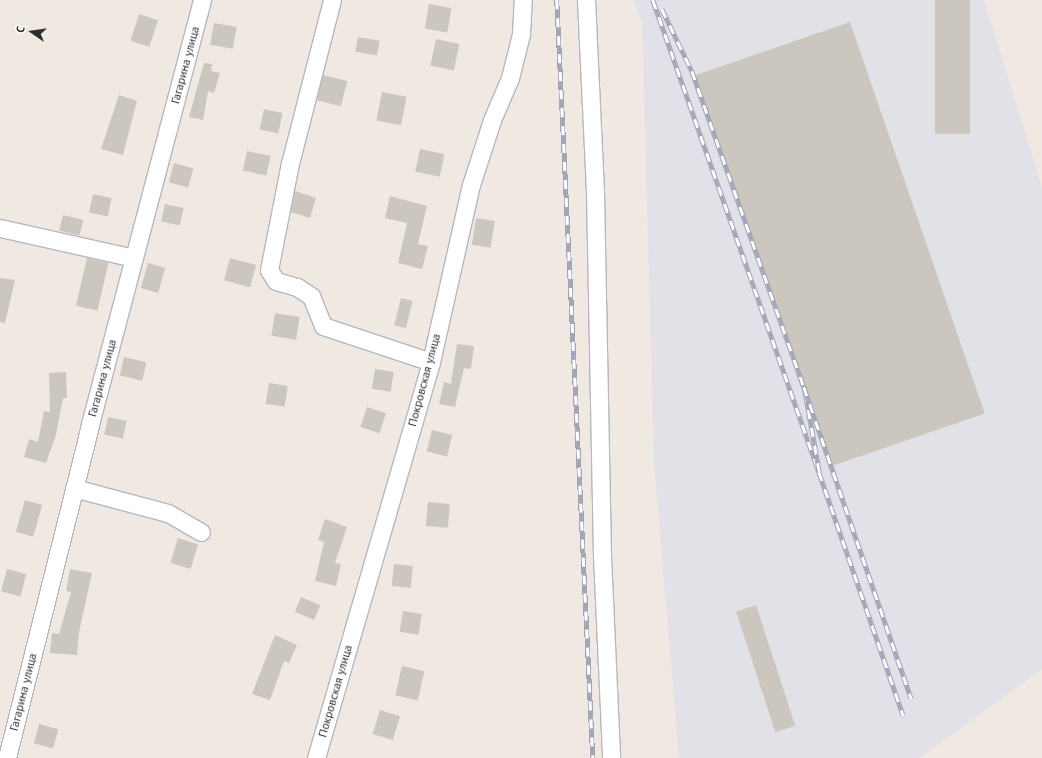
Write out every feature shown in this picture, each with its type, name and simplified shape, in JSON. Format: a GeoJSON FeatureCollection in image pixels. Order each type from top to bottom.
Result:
{"type":"FeatureCollection","features":[{"type":"Feature","properties":{"kind":"street","name":"Гагарина улица"},"geometry":{"type":"LineString","coordinates":[[7,758],[74,488],[202,0]]}},
{"type":"Feature","properties":{"kind":"street"},"geometry":{"type":"LineString","coordinates":[[332,0],[290,163],[269,270],[276,281],[297,287],[311,296],[323,326],[430,362]]}},
{"type":"Feature","properties":{"kind":"street","name":"Покровская улица"},"geometry":{"type":"LineString","coordinates":[[316,758],[430,362],[471,185],[492,120],[510,78],[521,34],[523,0]]}},
{"type":"Feature","properties":{"kind":"street"},"geometry":{"type":"LineString","coordinates":[[586,0],[594,192],[602,556],[611,758]]}},
{"type":"Feature","properties":{"kind":"street"},"geometry":{"type":"LineString","coordinates":[[0,228],[134,258]]}},
{"type":"Feature","properties":{"kind":"street"},"geometry":{"type":"LineString","coordinates":[[74,488],[168,513],[201,532]]}},
{"type":"Feature","properties":{"kind":"shaded area"},"geometry":{"type":"Polygon","coordinates":[[[633,0],[984,0],[1042,187],[1042,669],[920,758],[679,758],[654,462],[642,23],[633,0]]]}},
{"type":"Feature","properties":{"kind":"building"},"geometry":{"type":"Polygon","coordinates":[[[935,0],[970,0],[970,134],[935,134],[935,0]]]}},
{"type":"Feature","properties":{"kind":"building"},"geometry":{"type":"Polygon","coordinates":[[[429,4],[452,8],[447,33],[425,29],[429,4]]]}},
{"type":"Feature","properties":{"kind":"building"},"geometry":{"type":"Polygon","coordinates":[[[139,14],[158,20],[149,47],[130,41],[139,14]]]}},
{"type":"Feature","properties":{"kind":"building"},"geometry":{"type":"Polygon","coordinates":[[[850,22],[985,413],[830,467],[695,75],[850,22]]]}},
{"type":"Feature","properties":{"kind":"building"},"geometry":{"type":"Polygon","coordinates":[[[214,23],[237,27],[233,49],[210,45],[214,23]]]}},
{"type":"Feature","properties":{"kind":"building"},"geometry":{"type":"Polygon","coordinates":[[[358,37],[380,41],[377,56],[355,52],[358,37]]]}},
{"type":"Feature","properties":{"kind":"building"},"geometry":{"type":"Polygon","coordinates":[[[436,39],[459,44],[454,70],[430,65],[436,39]]]}},
{"type":"Feature","properties":{"kind":"building"},"geometry":{"type":"Polygon","coordinates":[[[204,63],[212,64],[211,71],[220,73],[214,93],[208,91],[203,120],[189,117],[204,63]]]}},
{"type":"Feature","properties":{"kind":"building"},"geometry":{"type":"Polygon","coordinates":[[[323,75],[347,81],[341,106],[317,100],[323,75]]]}},
{"type":"Feature","properties":{"kind":"building"},"geometry":{"type":"Polygon","coordinates":[[[382,92],[407,97],[401,125],[376,120],[382,92]]]}},
{"type":"Feature","properties":{"kind":"building"},"geometry":{"type":"Polygon","coordinates":[[[119,95],[137,101],[123,155],[101,149],[119,95]]]}},
{"type":"Feature","properties":{"kind":"building"},"geometry":{"type":"Polygon","coordinates":[[[264,109],[283,113],[278,133],[260,130],[264,109]]]}},
{"type":"Feature","properties":{"kind":"building"},"geometry":{"type":"Polygon","coordinates":[[[420,149],[444,154],[440,177],[415,171],[420,149]]]}},
{"type":"Feature","properties":{"kind":"building"},"geometry":{"type":"Polygon","coordinates":[[[247,151],[270,156],[266,176],[243,171],[247,151]]]}},
{"type":"Feature","properties":{"kind":"building"},"geometry":{"type":"Polygon","coordinates":[[[174,163],[193,168],[188,187],[169,182],[174,163]]]}},
{"type":"Feature","properties":{"kind":"building"},"geometry":{"type":"Polygon","coordinates":[[[295,191],[316,198],[310,218],[291,212],[295,191]]]}},
{"type":"Feature","properties":{"kind":"building"},"geometry":{"type":"Polygon","coordinates":[[[93,194],[112,198],[108,217],[89,213],[93,194]]]}},
{"type":"Feature","properties":{"kind":"building"},"geometry":{"type":"Polygon","coordinates":[[[390,196],[427,206],[418,244],[428,246],[422,269],[398,263],[407,223],[385,218],[390,196]]]}},
{"type":"Feature","properties":{"kind":"building"},"geometry":{"type":"Polygon","coordinates":[[[165,204],[184,208],[180,226],[161,222],[165,204]]]}},
{"type":"Feature","properties":{"kind":"building"},"geometry":{"type":"Polygon","coordinates":[[[63,215],[83,220],[80,236],[59,231],[63,215]]]}},
{"type":"Feature","properties":{"kind":"building"},"geometry":{"type":"Polygon","coordinates":[[[476,218],[495,221],[491,248],[472,245],[476,218]]]}},
{"type":"Feature","properties":{"kind":"building"},"geometry":{"type":"Polygon","coordinates":[[[87,258],[108,263],[97,311],[76,306],[87,258]]]}},
{"type":"Feature","properties":{"kind":"building"},"geometry":{"type":"Polygon","coordinates":[[[230,258],[256,265],[250,287],[224,280],[230,258]]]}},
{"type":"Feature","properties":{"kind":"building"},"geometry":{"type":"Polygon","coordinates":[[[148,263],[165,268],[158,293],[141,288],[148,263]]]}},
{"type":"Feature","properties":{"kind":"building"},"geometry":{"type":"Polygon","coordinates":[[[0,278],[15,280],[5,323],[0,322],[0,278]]]}},
{"type":"Feature","properties":{"kind":"building"},"geometry":{"type":"Polygon","coordinates":[[[401,298],[413,301],[406,328],[394,325],[401,298]]]}},
{"type":"Feature","properties":{"kind":"building"},"geometry":{"type":"Polygon","coordinates":[[[275,313],[300,317],[296,340],[271,336],[275,313]]]}},
{"type":"Feature","properties":{"kind":"building"},"geometry":{"type":"Polygon","coordinates":[[[457,344],[474,346],[471,369],[464,368],[455,407],[439,404],[444,382],[451,384],[457,344]]]}},
{"type":"Feature","properties":{"kind":"building"},"geometry":{"type":"Polygon","coordinates":[[[124,357],[146,362],[142,381],[120,376],[124,357]]]}},
{"type":"Feature","properties":{"kind":"building"},"geometry":{"type":"Polygon","coordinates":[[[375,369],[394,372],[391,392],[372,389],[375,369]]]}},
{"type":"Feature","properties":{"kind":"building"},"geometry":{"type":"Polygon","coordinates":[[[66,372],[67,398],[63,398],[56,435],[46,463],[24,457],[29,439],[38,442],[44,411],[50,412],[49,373],[66,372]]]}},
{"type":"Feature","properties":{"kind":"building"},"geometry":{"type":"Polygon","coordinates":[[[269,383],[288,386],[284,407],[266,404],[269,383]]]}},
{"type":"Feature","properties":{"kind":"building"},"geometry":{"type":"Polygon","coordinates":[[[367,407],[386,413],[380,433],[361,427],[367,407]]]}},
{"type":"Feature","properties":{"kind":"building"},"geometry":{"type":"Polygon","coordinates":[[[108,417],[127,421],[123,439],[104,435],[108,417]]]}},
{"type":"Feature","properties":{"kind":"building"},"geometry":{"type":"Polygon","coordinates":[[[432,430],[452,435],[447,456],[427,451],[432,430]]]}},
{"type":"Feature","properties":{"kind":"building"},"geometry":{"type":"Polygon","coordinates":[[[25,500],[42,505],[33,537],[16,532],[25,500]]]}},
{"type":"Feature","properties":{"kind":"building"},"geometry":{"type":"Polygon","coordinates":[[[428,502],[450,504],[448,528],[426,526],[428,502]]]}},
{"type":"Feature","properties":{"kind":"building"},"geometry":{"type":"Polygon","coordinates":[[[325,519],[347,527],[335,563],[341,564],[336,586],[315,581],[324,542],[318,540],[325,519]]]}},
{"type":"Feature","properties":{"kind":"building"},"geometry":{"type":"Polygon","coordinates":[[[178,538],[198,544],[190,569],[170,563],[178,538]]]}},
{"type":"Feature","properties":{"kind":"building"},"geometry":{"type":"Polygon","coordinates":[[[394,564],[413,566],[411,588],[392,586],[394,564]]]}},
{"type":"Feature","properties":{"kind":"building"},"geometry":{"type":"Polygon","coordinates":[[[7,569],[26,574],[20,596],[1,591],[7,569]]]}},
{"type":"Feature","properties":{"kind":"building"},"geometry":{"type":"Polygon","coordinates":[[[70,569],[92,573],[79,632],[77,655],[50,653],[52,633],[59,634],[71,592],[66,591],[70,569]]]}},
{"type":"Feature","properties":{"kind":"building"},"geometry":{"type":"Polygon","coordinates":[[[301,597],[320,605],[314,620],[295,612],[301,597]]]}},
{"type":"Feature","properties":{"kind":"building"},"geometry":{"type":"Polygon","coordinates":[[[756,605],[795,726],[775,732],[736,611],[756,605]]]}},
{"type":"Feature","properties":{"kind":"building"},"geometry":{"type":"Polygon","coordinates":[[[403,611],[422,614],[418,635],[400,632],[403,611]]]}},
{"type":"Feature","properties":{"kind":"building"},"geometry":{"type":"Polygon","coordinates":[[[275,635],[297,645],[289,663],[284,661],[270,700],[252,694],[275,635]]]}},
{"type":"Feature","properties":{"kind":"building"},"geometry":{"type":"Polygon","coordinates":[[[402,666],[424,671],[418,700],[395,695],[402,666]]]}},
{"type":"Feature","properties":{"kind":"building"},"geometry":{"type":"Polygon","coordinates":[[[380,710],[400,716],[393,740],[373,734],[380,710]]]}},
{"type":"Feature","properties":{"kind":"building"},"geometry":{"type":"Polygon","coordinates":[[[39,724],[58,729],[53,748],[34,743],[39,724]]]}},
{"type":"Feature","properties":{"kind":"railway"},"geometry":{"type":"LineString","coordinates":[[557,0],[593,758]]}},
{"type":"Feature","properties":{"kind":"railway"},"geometry":{"type":"LineString","coordinates":[[653,0],[819,472],[804,387],[911,698]]}},
{"type":"Feature","properties":{"kind":"railway"},"geometry":{"type":"LineString","coordinates":[[662,9],[692,71],[804,387]]}},
{"type":"Feature","properties":{"kind":"railway"},"geometry":{"type":"LineString","coordinates":[[819,472],[903,715]]}}]}
